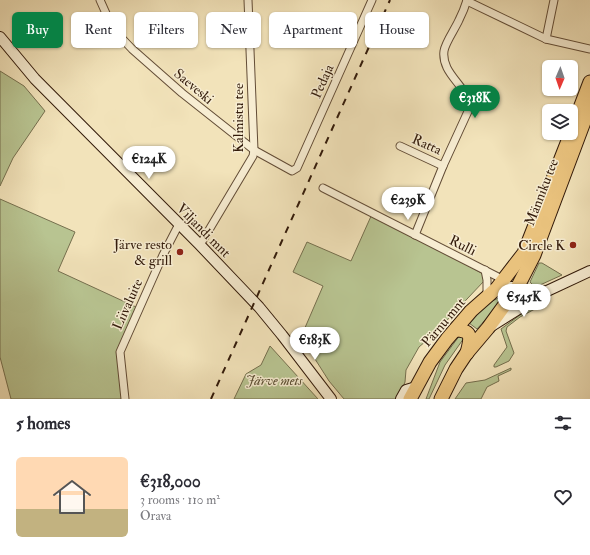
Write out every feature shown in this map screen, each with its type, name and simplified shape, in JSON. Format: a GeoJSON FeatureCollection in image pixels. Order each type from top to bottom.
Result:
{"type":"FeatureCollection","features":[{"type":"Feature","properties":{"kind":"highway","name":"Männiku tee"},"geometry":{"type":"LineString","coordinates":[[578,114],[590,82]]}},
{"type":"Feature","properties":{"kind":"highway","name":"Männiku tee"},"geometry":{"type":"LineString","coordinates":[[507,286],[534,255],[590,106]]}},
{"type":"Feature","properties":{"kind":"highway","name":"Männiku tee"},"geometry":{"type":"LineString","coordinates":[[507,286],[512,270],[527,246],[568,140]]}},
{"type":"Feature","properties":{"kind":"highway","name":"Pärnu mnt"},"geometry":{"type":"LineString","coordinates":[[410,399],[430,362],[471,311],[487,297],[507,286]]}},
{"type":"Feature","properties":{"kind":"highway"},"geometry":{"type":"LineString","coordinates":[[441,399],[456,369],[466,354],[488,328],[507,286]]}},
{"type":"Feature","properties":{"kind":"highway"},"geometry":{"type":"LineString","coordinates":[[455,330],[462,330],[470,335],[470,343],[466,354]]}},
{"type":"Feature","properties":{"kind":"main road","name":"Viljandi mnt"},"geometry":{"type":"LineString","coordinates":[[0,37],[34,79],[179,224],[259,307],[331,399]]}},
{"type":"Feature","properties":{"kind":"main road"},"geometry":{"type":"LineString","coordinates":[[488,328],[547,291],[590,271]]}},
{"type":"Feature","properties":{"kind":"main road"},"geometry":{"type":"LineString","coordinates":[[507,286],[532,293],[547,291]]}},
{"type":"Feature","properties":{"kind":"main road"},"geometry":{"type":"LineString","coordinates":[[401,399],[406,390],[416,387]]}},
{"type":"Feature","properties":{"kind":"street","name":"Saeveski"},"geometry":{"type":"LineString","coordinates":[[100,0],[113,29],[132,49],[182,93],[254,150],[292,171]]}},
{"type":"Feature","properties":{"kind":"street","name":"Kalmistu tee"},"geometry":{"type":"LineString","coordinates":[[200,246],[251,161],[254,150],[248,0]]}},
{"type":"Feature","properties":{"kind":"street","name":"Pedaja"},"geometry":{"type":"LineString","coordinates":[[292,171],[297,168],[372,0]]}},
{"type":"Feature","properties":{"kind":"street"},"geometry":{"type":"LineString","coordinates":[[415,235],[443,166],[470,107],[469,100],[465,92],[446,67],[444,61],[444,50],[467,0],[546,39],[590,49]]}},
{"type":"Feature","properties":{"kind":"street"},"geometry":{"type":"LineString","coordinates":[[546,39],[554,0]]}},
{"type":"Feature","properties":{"kind":"street","name":"Ratta"},"geometry":{"type":"LineString","coordinates":[[400,146],[443,166]]}},
{"type":"Feature","properties":{"kind":"street","name":"Rulli"},"geometry":{"type":"LineString","coordinates":[[323,188],[485,270],[507,286]]}},
{"type":"Feature","properties":{"kind":"street","name":"Liivaluite"},"geometry":{"type":"LineString","coordinates":[[125,399],[120,352],[163,255],[179,224]]}},
{"type":"Feature","properties":{"kind":"street","name":"Rulli"},"geometry":{"type":"LineString","coordinates":[[485,270],[488,280],[487,297]]}},
{"type":"Feature","properties":{"kind":"green space"},"geometry":{"type":"Polygon","coordinates":[[[0,71],[24,86],[45,111],[13,158],[0,186],[0,71]]]}},
{"type":"Feature","properties":{"kind":"green space"},"geometry":{"type":"Polygon","coordinates":[[[0,199],[75,232],[58,271],[136,307],[117,351],[122,399],[11,399],[0,357],[0,199]]]}},
{"type":"Feature","properties":{"kind":"green space"},"geometry":{"type":"Polygon","coordinates":[[[372,214],[415,235],[483,274],[484,281],[434,334],[419,347],[406,370],[405,382],[397,399],[344,399],[329,381],[301,337],[323,286],[293,272],[307,242],[351,261],[372,214]]]}},
{"type":"Feature","properties":{"kind":"green space"},"geometry":{"type":"Polygon","coordinates":[[[539,263],[542,263],[562,275],[540,285],[533,285],[530,282],[539,263]]]}},
{"type":"Feature","properties":{"kind":"green space"},"geometry":{"type":"Polygon","coordinates":[[[505,295],[497,307],[477,329],[469,323],[490,302],[505,295]]]}},
{"type":"Feature","properties":{"kind":"green space"},"geometry":{"type":"Polygon","coordinates":[[[547,300],[546,303],[520,317],[507,327],[506,331],[514,353],[509,361],[494,367],[507,347],[501,329],[524,312],[547,300]]]}},
{"type":"Feature","properties":{"kind":"green space"},"geometry":{"type":"Polygon","coordinates":[[[460,335],[464,338],[445,365],[429,399],[426,399],[440,362],[460,335]]]}},
{"type":"Feature","properties":{"kind":"green space","name":"Järve mets"},"geometry":{"type":"Polygon","coordinates":[[[270,346],[318,399],[234,399],[246,374],[261,365],[270,346]]]}},
{"type":"Feature","properties":{"kind":"green space"},"geometry":{"type":"Polygon","coordinates":[[[511,368],[511,370],[498,376],[499,381],[487,387],[481,399],[455,399],[466,383],[485,380],[511,368]]]}},
{"type":"Feature","properties":{"kind":"railway"},"geometry":{"type":"LineString","coordinates":[[211,399],[390,0]]}},
{"type":"Feature","properties":{"kind":"place","name":"Circle K"},"geometry":{"type":"Point","coordinates":[573,245]}},
{"type":"Feature","properties":{"kind":"place","name":"Järve resto & grill"},"geometry":{"type":"Point","coordinates":[180,252]}}]}
